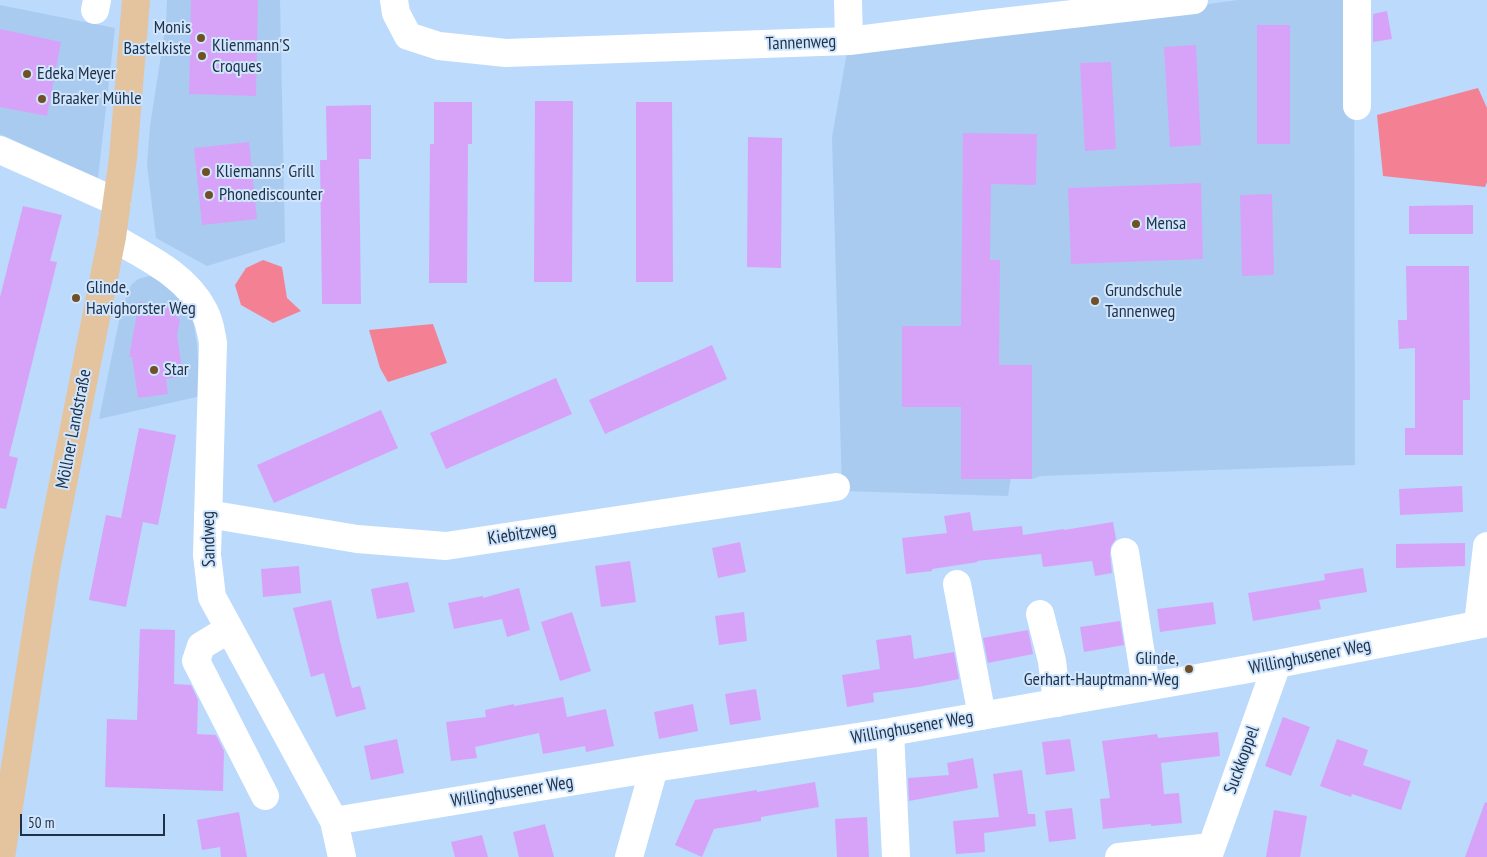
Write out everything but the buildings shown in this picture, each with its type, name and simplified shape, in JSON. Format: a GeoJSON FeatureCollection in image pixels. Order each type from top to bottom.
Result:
{"type":"FeatureCollection","features":[{"type":"Feature","properties":{"kind":"main road","name":"Möllner Landstraße"},"geometry":{"type":"LineString","coordinates":[[1,857],[46,569],[112,237],[123,158],[136,0]]}},
{"type":"Feature","properties":{"kind":"street","name":"Tannenweg"},"geometry":{"type":"LineString","coordinates":[[394,0],[396,13],[408,36],[439,46],[506,53],[849,41],[1194,0]]}},
{"type":"Feature","properties":{"kind":"street"},"geometry":{"type":"LineString","coordinates":[[848,0],[849,41]]}},
{"type":"Feature","properties":{"kind":"street"},"geometry":{"type":"LineString","coordinates":[[1357,0],[1358,106]]}},
{"type":"Feature","properties":{"kind":"street"},"geometry":{"type":"LineString","coordinates":[[0,150],[117,202]]}},
{"type":"Feature","properties":{"kind":"street","name":"Sandweg"},"geometry":{"type":"LineString","coordinates":[[112,237],[159,265],[190,290],[204,309],[210,325],[213,342],[207,555],[212,597],[334,821],[342,857]]}},
{"type":"Feature","properties":{"kind":"street","name":"Kiebitzweg"},"geometry":{"type":"LineString","coordinates":[[208,514],[357,538],[446,546],[836,486]]}},
{"type":"Feature","properties":{"kind":"street"},"geometry":{"type":"LineString","coordinates":[[1482,624],[1487,546]]}},
{"type":"Feature","properties":{"kind":"street"},"geometry":{"type":"LineString","coordinates":[[1125,552],[1146,687]]}},
{"type":"Feature","properties":{"kind":"street"},"geometry":{"type":"LineString","coordinates":[[957,584],[982,716]]}},
{"type":"Feature","properties":{"kind":"street"},"geometry":{"type":"LineString","coordinates":[[1040,614],[1052,662],[1057,703]]}},
{"type":"Feature","properties":{"kind":"street","name":"Willinghusener Weg"},"geometry":{"type":"LineString","coordinates":[[334,821],[654,768],[890,732],[1277,664],[1482,624]]}},
{"type":"Feature","properties":{"kind":"street"},"geometry":{"type":"LineString","coordinates":[[229,629],[201,646],[196,661],[265,796]]}},
{"type":"Feature","properties":{"kind":"street","name":"Suckkoppel"},"geometry":{"type":"LineString","coordinates":[[1210,852],[1277,664]]}},
{"type":"Feature","properties":{"kind":"street"},"geometry":{"type":"LineString","coordinates":[[890,732],[896,857]]}},
{"type":"Feature","properties":{"kind":"street"},"geometry":{"type":"LineString","coordinates":[[628,857],[654,768]]}},
{"type":"Feature","properties":{"kind":"street"},"geometry":{"type":"LineString","coordinates":[[1119,857],[1210,852]]}},
{"type":"Feature","properties":{"kind":"shaded area"},"geometry":{"type":"Polygon","coordinates":[[[167,0],[280,0],[285,242],[207,266],[156,238],[147,165],[150,126],[166,23],[167,0]]]}},
{"type":"Feature","properties":{"kind":"shaded area","name":"Grundschule Tannenweg"},"geometry":{"type":"Polygon","coordinates":[[[1238,0],[1354,0],[1355,465],[1041,476],[1032,479],[1011,477],[1008,496],[842,491],[832,137],[849,41],[1133,14],[1238,0]]]}},
{"type":"Feature","properties":{"kind":"shaded area"},"geometry":{"type":"Polygon","coordinates":[[[0,5],[115,28],[98,178],[0,134],[0,5]]]}},
{"type":"Feature","properties":{"kind":"shaded area"},"geometry":{"type":"Polygon","coordinates":[[[1478,88],[1487,108],[1487,182],[1485,187],[1383,176],[1377,115],[1478,88]]]}},
{"type":"Feature","properties":{"kind":"shaded area"},"geometry":{"type":"Polygon","coordinates":[[[263,260],[282,267],[287,298],[301,311],[273,323],[241,305],[235,285],[246,268],[263,260]]]}},
{"type":"Feature","properties":{"kind":"shaded area","name":"Star"},"geometry":{"type":"Polygon","coordinates":[[[149,276],[164,282],[181,298],[194,325],[201,396],[99,419],[121,311],[131,285],[138,279],[149,276]]]}},
{"type":"Feature","properties":{"kind":"shaded area"},"geometry":{"type":"Polygon","coordinates":[[[433,324],[447,363],[388,382],[380,368],[369,330],[433,324]]]}},
{"type":"Feature","properties":{"kind":"place","name":"Monis Bastelkiste"},"geometry":{"type":"Point","coordinates":[201,38]}},
{"type":"Feature","properties":{"kind":"place","name":"Klienmann'S Croques"},"geometry":{"type":"Point","coordinates":[202,56]}},
{"type":"Feature","properties":{"kind":"place","name":"Edeka Meyer"},"geometry":{"type":"Point","coordinates":[27,74]}},
{"type":"Feature","properties":{"kind":"place","name":"Braaker Mühle"},"geometry":{"type":"Point","coordinates":[42,99]}},
{"type":"Feature","properties":{"kind":"place","name":"Kliemanns' Grill"},"geometry":{"type":"Point","coordinates":[206,172]}},
{"type":"Feature","properties":{"kind":"place","name":"Phonediscounter"},"geometry":{"type":"Point","coordinates":[209,195]}},
{"type":"Feature","properties":{"kind":"place","name":"Mensa"},"geometry":{"type":"Point","coordinates":[1136,224]}},
{"type":"Feature","properties":{"kind":"place","name":"Glinde, Havighorster Weg"},"geometry":{"type":"Point","coordinates":[76,298]}},
{"type":"Feature","properties":{"kind":"place","name":"Grundschule Tannenweg"},"geometry":{"type":"Point","coordinates":[1095,301]}},
{"type":"Feature","properties":{"kind":"place","name":"Star"},"geometry":{"type":"Point","coordinates":[154,370]}},
{"type":"Feature","properties":{"kind":"place","name":"Glinde, Gerhart-Hauptmann-Weg"},"geometry":{"type":"Point","coordinates":[1189,669]}}]}
